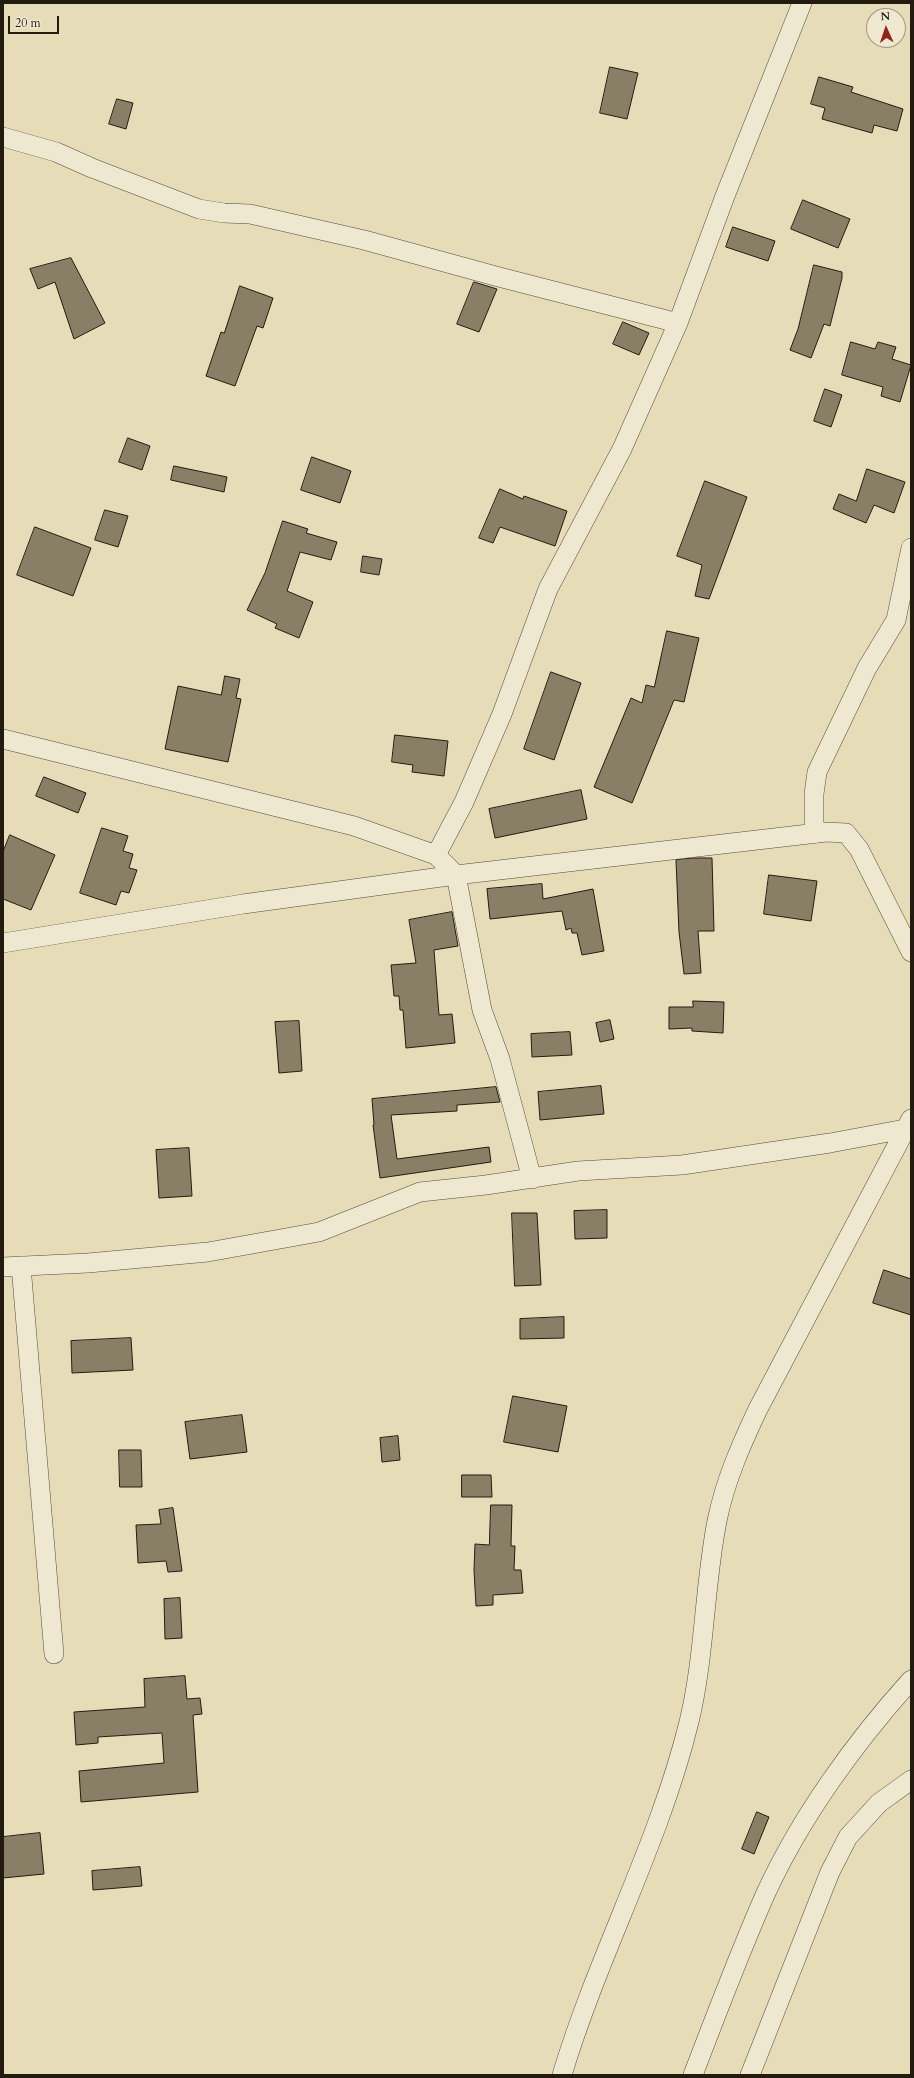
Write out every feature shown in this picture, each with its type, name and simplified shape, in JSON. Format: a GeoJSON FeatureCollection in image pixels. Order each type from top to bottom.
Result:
{"type":"FeatureCollection","features":[{"type":"Feature","properties":{"kind":"street"},"geometry":{"type":"LineString","coordinates":[[436,855],[464,802],[502,714],[548,589],[622,449],[678,323],[725,196],[802,3]]}},
{"type":"Feature","properties":{"kind":"street"},"geometry":{"type":"LineString","coordinates":[[3,137],[56,152],[92,168],[199,209],[224,214],[250,214],[364,240],[499,277],[678,323]]}},
{"type":"Feature","properties":{"kind":"street"},"geometry":{"type":"LineString","coordinates":[[814,834],[814,794],[818,772],[867,668],[896,620],[911,548]]}},
{"type":"Feature","properties":{"kind":"street"},"geometry":{"type":"LineString","coordinates":[[3,739],[354,826],[436,855],[456,875],[482,1010],[500,1059],[532,1179]]}},
{"type":"Feature","properties":{"kind":"street"},"geometry":{"type":"LineString","coordinates":[[3,943],[242,904],[456,875],[826,832],[846,833],[859,849],[911,952]]}},
{"type":"Feature","properties":{"kind":"street"},"geometry":{"type":"LineString","coordinates":[[54,1654],[12,1266],[151,1258],[263,1243],[319,1232],[420,1192],[578,1172],[682,1165],[830,1143],[908,1124]]}},
{"type":"Feature","properties":{"kind":"street"},"geometry":{"type":"LineString","coordinates":[[562,2075],[574,2035],[638,1876],[678,1762],[696,1688],[717,1520],[737,1456],[758,1409],[908,1124]]}},
{"type":"Feature","properties":{"kind":"street"},"geometry":{"type":"LineString","coordinates":[[693,2075],[766,1894],[791,1847],[814,1807],[843,1765],[891,1702],[911,1680]]}},
{"type":"Feature","properties":{"kind":"street"},"geometry":{"type":"LineString","coordinates":[[750,2075],[830,1872],[848,1837],[879,1803],[911,1780]]}},
{"type":"Feature","properties":{"kind":"building"},"geometry":{"type":"Polygon","coordinates":[[[610,67],[638,73],[627,119],[600,113],[610,67]]]}},
{"type":"Feature","properties":{"kind":"building"},"geometry":{"type":"Polygon","coordinates":[[[819,77],[853,87],[851,92],[903,109],[897,131],[874,125],[872,133],[822,119],[825,108],[811,104],[819,77]]]}},
{"type":"Feature","properties":{"kind":"building"},"geometry":{"type":"Polygon","coordinates":[[[117,99],[133,103],[126,129],[109,124],[117,99]]]}},
{"type":"Feature","properties":{"kind":"building"},"geometry":{"type":"Polygon","coordinates":[[[803,200],[850,219],[838,248],[791,229],[803,200]]]}},
{"type":"Feature","properties":{"kind":"building"},"geometry":{"type":"Polygon","coordinates":[[[733,227],[775,241],[768,261],[726,247],[733,227]]]}},
{"type":"Feature","properties":{"kind":"building"},"geometry":{"type":"Polygon","coordinates":[[[71,258],[105,323],[74,339],[55,282],[38,289],[30,269],[71,258]]]}},
{"type":"Feature","properties":{"kind":"building"},"geometry":{"type":"Polygon","coordinates":[[[814,265],[842,272],[842,278],[830,326],[824,324],[811,358],[790,350],[798,329],[814,265]]]}},
{"type":"Feature","properties":{"kind":"building"},"geometry":{"type":"Polygon","coordinates":[[[474,282],[497,289],[479,332],[457,324],[474,282]]]}},
{"type":"Feature","properties":{"kind":"building"},"geometry":{"type":"Polygon","coordinates":[[[240,286],[273,298],[263,328],[257,326],[235,386],[206,376],[221,332],[224,333],[240,286]]]}},
{"type":"Feature","properties":{"kind":"building"},"geometry":{"type":"Polygon","coordinates":[[[623,322],[649,333],[639,355],[613,344],[623,322]]]}},
{"type":"Feature","properties":{"kind":"building"},"geometry":{"type":"Polygon","coordinates":[[[851,342],[875,349],[878,342],[896,347],[892,359],[911,365],[900,402],[881,396],[883,387],[842,375],[851,342]]]}},
{"type":"Feature","properties":{"kind":"building"},"geometry":{"type":"Polygon","coordinates":[[[825,389],[842,395],[831,427],[814,421],[825,389]]]}},
{"type":"Feature","properties":{"kind":"building"},"geometry":{"type":"Polygon","coordinates":[[[128,438],[150,446],[142,470],[119,462],[128,438]]]}},
{"type":"Feature","properties":{"kind":"building"},"geometry":{"type":"Polygon","coordinates":[[[312,457],[351,471],[340,503],[301,490],[312,457]]]}},
{"type":"Feature","properties":{"kind":"building"},"geometry":{"type":"Polygon","coordinates":[[[174,466],[227,477],[224,492],[171,480],[174,466]]]}},
{"type":"Feature","properties":{"kind":"building"},"geometry":{"type":"Polygon","coordinates":[[[867,469],[905,482],[894,513],[874,505],[866,523],[833,509],[839,494],[856,501],[867,469]]]}},
{"type":"Feature","properties":{"kind":"building"},"geometry":{"type":"Polygon","coordinates":[[[705,481],[747,497],[709,599],[695,596],[702,565],[677,556],[705,481]]]}},
{"type":"Feature","properties":{"kind":"building"},"geometry":{"type":"Polygon","coordinates":[[[500,489],[523,499],[524,496],[567,511],[555,546],[500,527],[493,543],[479,538],[500,489]]]}},
{"type":"Feature","properties":{"kind":"building"},"geometry":{"type":"Polygon","coordinates":[[[105,510],[128,516],[118,547],[95,540],[105,510]]]}},
{"type":"Feature","properties":{"kind":"building"},"geometry":{"type":"Polygon","coordinates":[[[283,521],[308,529],[306,533],[337,542],[331,560],[300,552],[287,591],[313,602],[299,638],[275,628],[277,624],[247,610],[265,573],[283,521]]]}},
{"type":"Feature","properties":{"kind":"building"},"geometry":{"type":"Polygon","coordinates":[[[35,527],[91,548],[73,596],[17,575],[35,527]]]}},
{"type":"Feature","properties":{"kind":"building"},"geometry":{"type":"Polygon","coordinates":[[[363,556],[382,559],[379,575],[361,572],[363,556]]]}},
{"type":"Feature","properties":{"kind":"building"},"geometry":{"type":"Polygon","coordinates":[[[667,631],[699,638],[684,702],[674,700],[632,803],[594,787],[631,698],[642,703],[646,685],[654,687],[667,631]]]}},
{"type":"Feature","properties":{"kind":"building"},"geometry":{"type":"Polygon","coordinates":[[[551,672],[581,683],[554,760],[524,749],[551,672]]]}},
{"type":"Feature","properties":{"kind":"building"},"geometry":{"type":"Polygon","coordinates":[[[225,676],[240,679],[236,698],[241,699],[228,762],[165,749],[178,686],[221,695],[225,676]]]}},
{"type":"Feature","properties":{"kind":"building"},"geometry":{"type":"Polygon","coordinates":[[[395,735],[448,741],[444,776],[412,772],[413,765],[392,762],[395,735]]]}},
{"type":"Feature","properties":{"kind":"building"},"geometry":{"type":"Polygon","coordinates":[[[44,777],[86,793],[78,813],[36,796],[44,777]]]}},
{"type":"Feature","properties":{"kind":"building"},"geometry":{"type":"Polygon","coordinates":[[[581,790],[587,819],[495,838],[489,809],[581,790]]]}},
{"type":"Feature","properties":{"kind":"building"},"geometry":{"type":"Polygon","coordinates":[[[102,828],[128,836],[123,851],[133,854],[129,868],[137,870],[129,893],[121,891],[116,905],[80,893],[102,828]]]}},
{"type":"Feature","properties":{"kind":"building"},"geometry":{"type":"Polygon","coordinates":[[[10,835],[55,855],[31,910],[3,899],[3,852],[10,835]]]}},
{"type":"Feature","properties":{"kind":"building"},"geometry":{"type":"Polygon","coordinates":[[[712,858],[714,931],[698,931],[701,973],[684,974],[679,932],[676,860],[712,858]]]}},
{"type":"Feature","properties":{"kind":"building"},"geometry":{"type":"Polygon","coordinates":[[[769,875],[817,881],[811,921],[764,914],[769,875]]]}},
{"type":"Feature","properties":{"kind":"building"},"geometry":{"type":"Polygon","coordinates":[[[542,884],[543,899],[593,889],[604,951],[582,955],[577,933],[572,933],[571,928],[566,930],[562,911],[490,919],[487,889],[542,884]]]}},
{"type":"Feature","properties":{"kind":"building"},"geometry":{"type":"Polygon","coordinates":[[[452,912],[458,946],[434,950],[439,1015],[452,1014],[455,1043],[406,1048],[403,1010],[400,1010],[399,996],[394,996],[391,965],[416,963],[409,920],[452,912]]]}},
{"type":"Feature","properties":{"kind":"building"},"geometry":{"type":"Polygon","coordinates":[[[693,1001],[724,1002],[723,1033],[692,1031],[692,1028],[669,1029],[669,1007],[693,1007],[693,1001]]]}},
{"type":"Feature","properties":{"kind":"building"},"geometry":{"type":"Polygon","coordinates":[[[610,1020],[614,1039],[600,1042],[596,1023],[610,1020]]]}},
{"type":"Feature","properties":{"kind":"building"},"geometry":{"type":"Polygon","coordinates":[[[299,1021],[302,1071],[279,1073],[275,1022],[299,1021]]]}},
{"type":"Feature","properties":{"kind":"building"},"geometry":{"type":"Polygon","coordinates":[[[570,1032],[572,1055],[532,1057],[531,1034],[570,1032]]]}},
{"type":"Feature","properties":{"kind":"building"},"geometry":{"type":"Polygon","coordinates":[[[601,1086],[604,1114],[540,1120],[538,1092],[601,1086]]]}},
{"type":"Feature","properties":{"kind":"building"},"geometry":{"type":"Polygon","coordinates":[[[496,1087],[500,1102],[457,1105],[457,1111],[391,1115],[397,1159],[489,1147],[491,1162],[380,1178],[373,1125],[372,1099],[496,1087]]]}},
{"type":"Feature","properties":{"kind":"building"},"geometry":{"type":"Polygon","coordinates":[[[189,1148],[192,1196],[159,1198],[156,1150],[189,1148]]]}},
{"type":"Feature","properties":{"kind":"building"},"geometry":{"type":"Polygon","coordinates":[[[607,1210],[607,1238],[575,1239],[574,1211],[607,1210]]]}},
{"type":"Feature","properties":{"kind":"building"},"geometry":{"type":"Polygon","coordinates":[[[512,1213],[537,1213],[541,1285],[515,1286],[512,1213]]]}},
{"type":"Feature","properties":{"kind":"building"},"geometry":{"type":"Polygon","coordinates":[[[884,1270],[911,1279],[911,1315],[873,1303],[884,1270]]]}},
{"type":"Feature","properties":{"kind":"building"},"geometry":{"type":"Polygon","coordinates":[[[564,1317],[564,1338],[520,1339],[520,1319],[564,1317]]]}},
{"type":"Feature","properties":{"kind":"building"},"geometry":{"type":"Polygon","coordinates":[[[131,1338],[133,1370],[72,1373],[71,1341],[131,1338]]]}},
{"type":"Feature","properties":{"kind":"building"},"geometry":{"type":"Polygon","coordinates":[[[513,1396],[567,1406],[558,1452],[504,1442],[513,1396]]]}},
{"type":"Feature","properties":{"kind":"building"},"geometry":{"type":"Polygon","coordinates":[[[242,1415],[247,1452],[190,1459],[185,1422],[242,1415]]]}},
{"type":"Feature","properties":{"kind":"building"},"geometry":{"type":"Polygon","coordinates":[[[398,1436],[400,1460],[382,1462],[380,1438],[398,1436]]]}},
{"type":"Feature","properties":{"kind":"building"},"geometry":{"type":"Polygon","coordinates":[[[119,1450],[141,1450],[142,1487],[120,1487],[119,1450]]]}},
{"type":"Feature","properties":{"kind":"building"},"geometry":{"type":"Polygon","coordinates":[[[462,1475],[491,1475],[492,1497],[462,1497],[462,1475]]]}},
{"type":"Feature","properties":{"kind":"building"},"geometry":{"type":"Polygon","coordinates":[[[491,1505],[512,1505],[511,1546],[515,1546],[514,1570],[521,1570],[523,1593],[493,1595],[493,1605],[476,1606],[474,1570],[475,1544],[489,1545],[491,1505]]]}},
{"type":"Feature","properties":{"kind":"building"},"geometry":{"type":"Polygon","coordinates":[[[173,1508],[182,1571],[168,1572],[166,1561],[138,1563],[136,1525],[161,1524],[159,1510],[173,1508]]]}},
{"type":"Feature","properties":{"kind":"building"},"geometry":{"type":"Polygon","coordinates":[[[180,1598],[182,1638],[165,1639],[164,1599],[180,1598]]]}},
{"type":"Feature","properties":{"kind":"building"},"geometry":{"type":"Polygon","coordinates":[[[185,1676],[187,1699],[200,1698],[202,1714],[193,1715],[198,1792],[81,1802],[79,1771],[164,1763],[162,1733],[98,1737],[98,1743],[76,1745],[74,1712],[145,1707],[144,1679],[185,1676]]]}},
{"type":"Feature","properties":{"kind":"building"},"geometry":{"type":"Polygon","coordinates":[[[757,1812],[769,1817],[754,1854],[742,1849],[757,1812]]]}},
{"type":"Feature","properties":{"kind":"building"},"geometry":{"type":"Polygon","coordinates":[[[40,1833],[44,1874],[3,1878],[3,1837],[40,1833]]]}},
{"type":"Feature","properties":{"kind":"building"},"geometry":{"type":"Polygon","coordinates":[[[140,1867],[142,1886],[93,1890],[92,1871],[140,1867]]]}}]}
